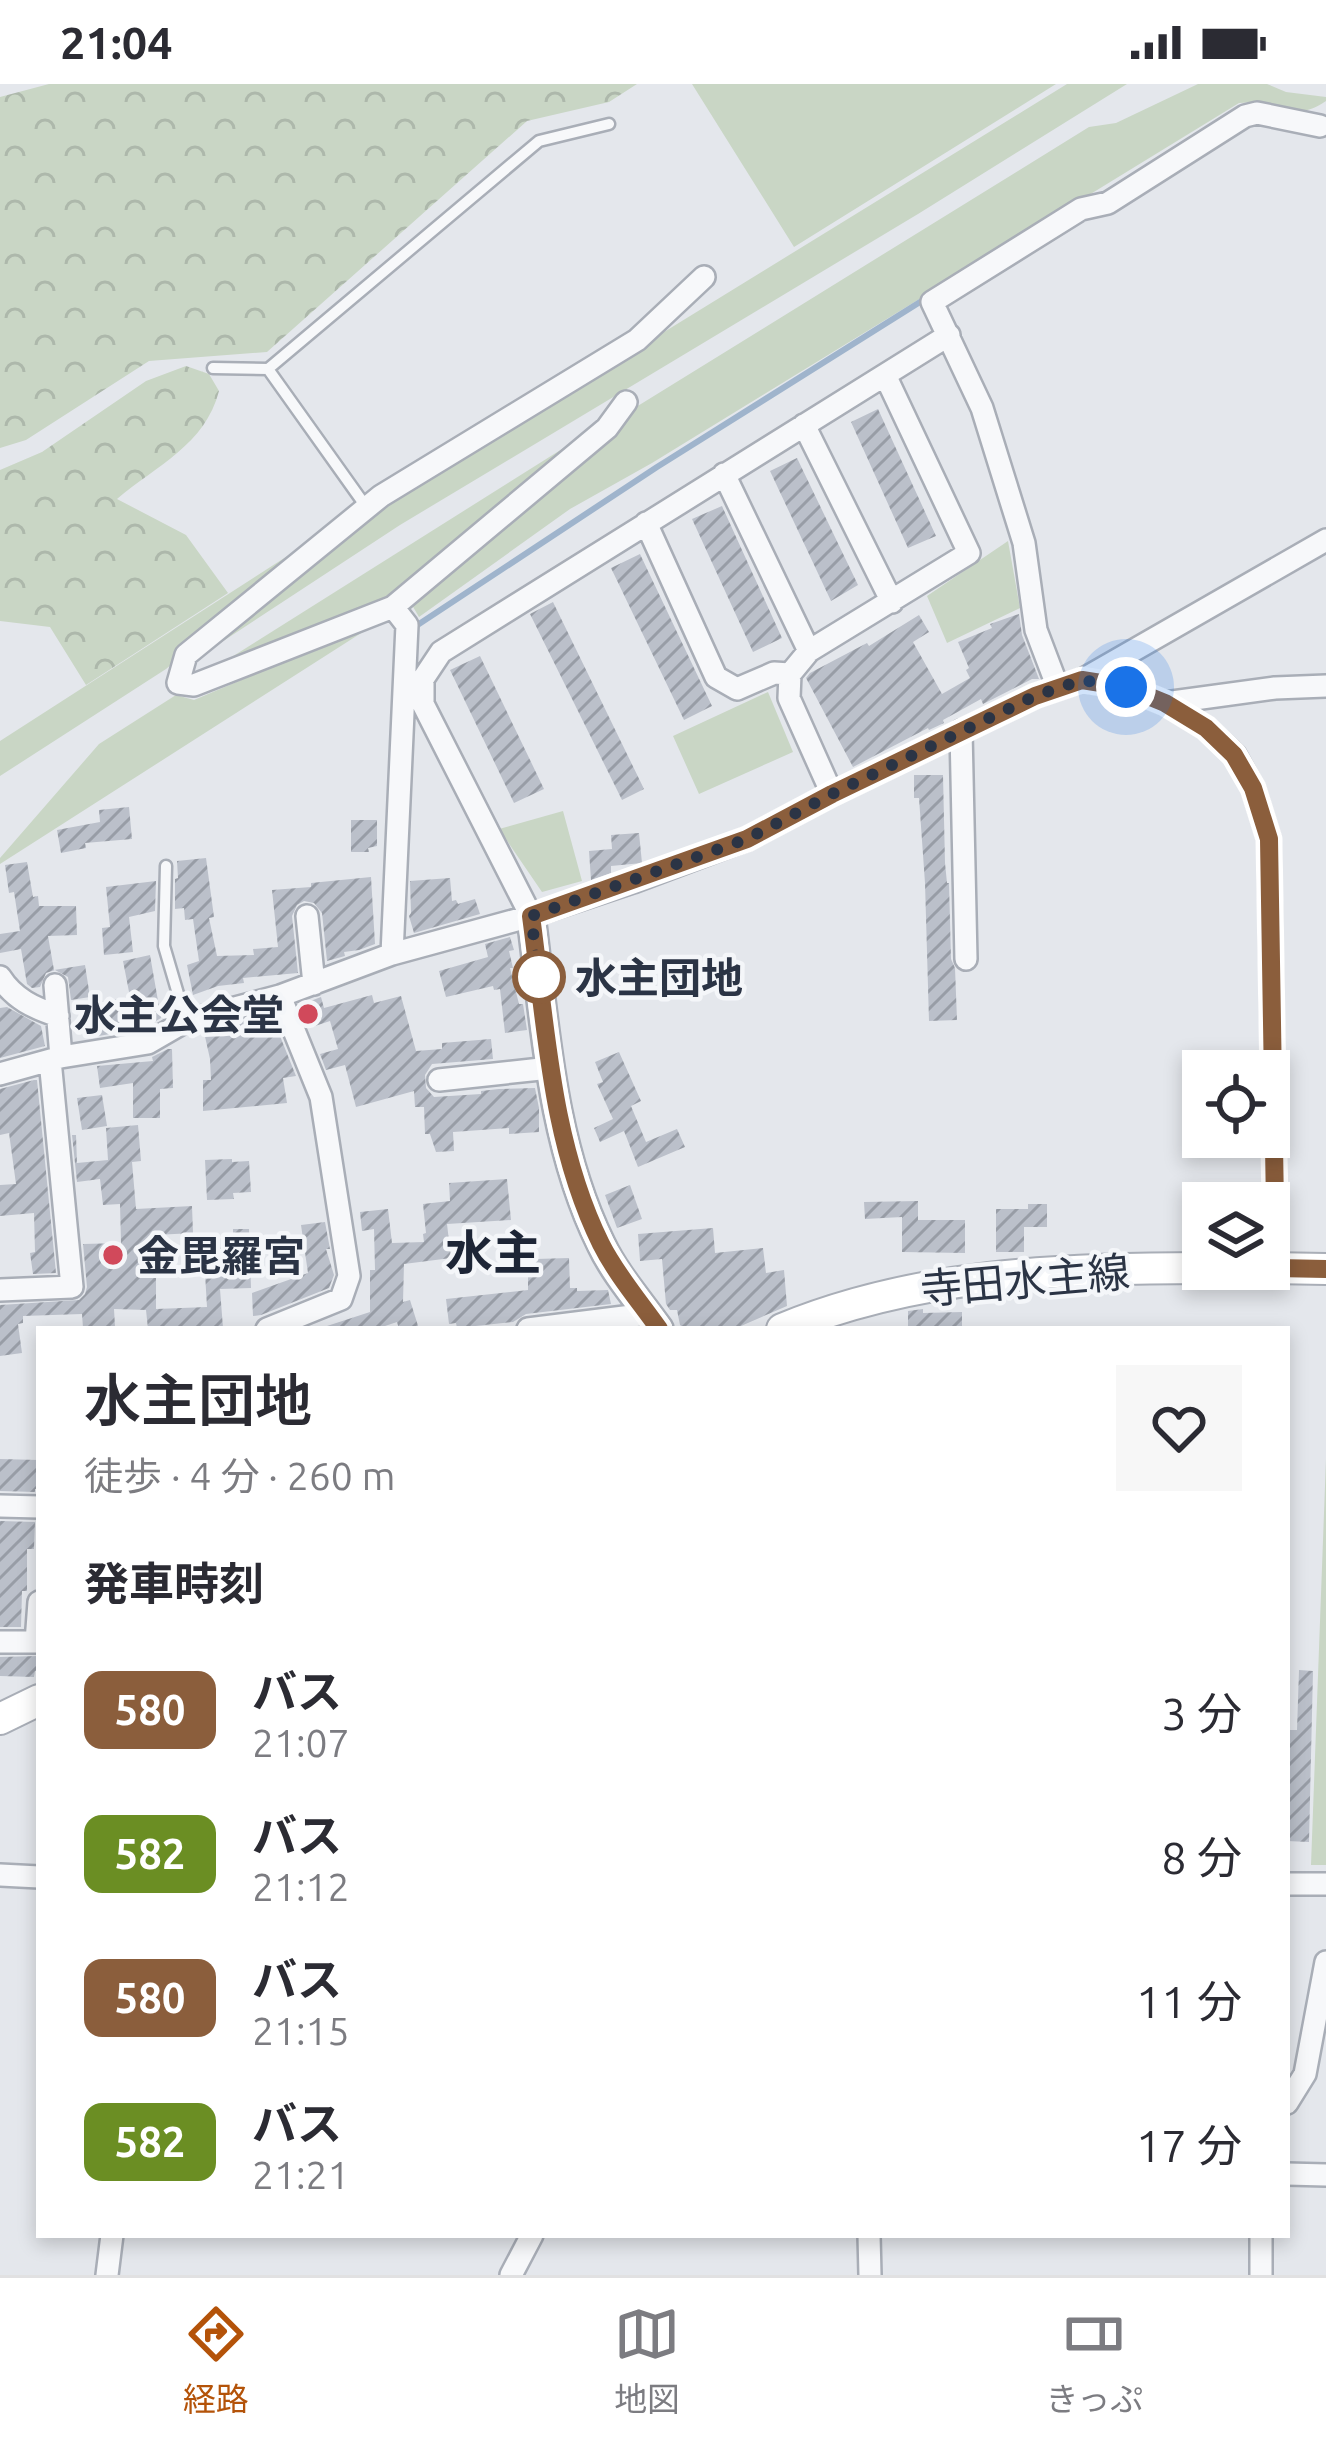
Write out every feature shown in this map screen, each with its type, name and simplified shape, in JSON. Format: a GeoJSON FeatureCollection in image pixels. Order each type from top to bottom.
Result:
{"type":"FeatureCollection","features":[{"type":"Feature","properties":{"kind":"main road","name":"寺田水主線"},"geometry":{"type":"LineString","coordinates":[[791,1326],[898,1292],[964,1282],[1110,1268],[1182,1268]]}},
{"type":"Feature","properties":{"kind":"main road"},"geometry":{"type":"LineString","coordinates":[[1290,1268],[1326,1269]]}},
{"type":"Feature","properties":{"kind":"main road"},"geometry":{"type":"LineString","coordinates":[[0,1719],[36,1701]]}},
{"type":"Feature","properties":{"kind":"street"},"geometry":{"type":"LineString","coordinates":[[1058,688],[1036,630],[1024,543],[982,408],[932,302],[1081,209],[1108,203],[1245,116],[1257,113],[1324,129]]}},
{"type":"Feature","properties":{"kind":"street"},"geometry":{"type":"LineString","coordinates":[[626,402],[607,428],[393,608],[194,685],[178,683],[186,655],[381,496],[637,340],[704,277]]}},
{"type":"Feature","properties":{"kind":"street"},"geometry":{"type":"LineString","coordinates":[[654,1321],[602,1246],[568,1156],[550,1068],[531,916],[423,704],[423,679],[441,652],[949,335]]}},
{"type":"Feature","properties":{"kind":"street"},"geometry":{"type":"LineString","coordinates":[[832,794],[789,698],[790,674],[809,652],[969,553],[884,375]]}},
{"type":"Feature","properties":{"kind":"street"},"geometry":{"type":"LineString","coordinates":[[804,425],[892,602]]}},
{"type":"Feature","properties":{"kind":"street"},"geometry":{"type":"LineString","coordinates":[[724,474],[809,652]]}},
{"type":"Feature","properties":{"kind":"street"},"geometry":{"type":"LineString","coordinates":[[646,523],[716,677],[737,689],[774,673],[790,674]]}},
{"type":"Feature","properties":{"kind":"street"},"geometry":{"type":"LineString","coordinates":[[0,1074],[148,1043],[186,1021],[280,996],[392,954],[531,916],[747,839],[961,731],[1082,680],[1326,539]]}},
{"type":"Feature","properties":{"kind":"street"},"geometry":{"type":"LineString","coordinates":[[392,954],[407,625],[393,608]]}},
{"type":"Feature","properties":{"kind":"street"},"geometry":{"type":"LineString","coordinates":[[1082,680],[1126,687],[1206,728],[1234,755],[1253,788],[1269,839],[1271,1182]]}},
{"type":"Feature","properties":{"kind":"street"},"geometry":{"type":"LineString","coordinates":[[1165,703],[1326,686]]}},
{"type":"Feature","properties":{"kind":"street"},"geometry":{"type":"LineString","coordinates":[[961,731],[965,958]]}},
{"type":"Feature","properties":{"kind":"street"},"geometry":{"type":"LineString","coordinates":[[308,916],[314,984]]}},
{"type":"Feature","properties":{"kind":"street"},"geometry":{"type":"LineString","coordinates":[[0,977],[10,992],[58,1016]]}},
{"type":"Feature","properties":{"kind":"street"},"geometry":{"type":"LineString","coordinates":[[0,1290],[72,1287],[55,1059],[55,985]]}},
{"type":"Feature","properties":{"kind":"street"},"geometry":{"type":"LineString","coordinates":[[274,1326],[341,1299],[349,1276],[321,1097],[280,996]]}},
{"type":"Feature","properties":{"kind":"street"},"geometry":{"type":"LineString","coordinates":[[440,1080],[550,1068]]}},
{"type":"Feature","properties":{"kind":"street"},"geometry":{"type":"LineString","coordinates":[[575,1326],[654,1321]]}},
{"type":"Feature","properties":{"kind":"street"},"geometry":{"type":"LineString","coordinates":[[0,1506],[36,1507]]}},
{"type":"Feature","properties":{"kind":"street"},"geometry":{"type":"LineString","coordinates":[[0,1642],[36,1642]]}},
{"type":"Feature","properties":{"kind":"street"},"geometry":{"type":"LineString","coordinates":[[0,1875],[36,1877]]}},
{"type":"Feature","properties":{"kind":"street"},"geometry":{"type":"LineString","coordinates":[[1290,1883],[1326,1884]]}},
{"type":"Feature","properties":{"kind":"street"},"geometry":{"type":"LineString","coordinates":[[1290,2098],[1305,2074],[1326,1962]]}},
{"type":"Feature","properties":{"kind":"street"},"geometry":{"type":"LineString","coordinates":[[1290,2174],[1326,2175]]}},
{"type":"Feature","properties":{"kind":"street"},"geometry":{"type":"LineString","coordinates":[[107,2275],[112,2238]]}},
{"type":"Feature","properties":{"kind":"street"},"geometry":{"type":"LineString","coordinates":[[511,2275],[530,2238]]}},
{"type":"Feature","properties":{"kind":"street"},"geometry":{"type":"LineString","coordinates":[[868,2238],[870,2275]]}},
{"type":"Feature","properties":{"kind":"street"},"geometry":{"type":"LineString","coordinates":[[1261,2238],[1261,2275]]}},
{"type":"Feature","properties":{"kind":"lane"},"geometry":{"type":"LineString","coordinates":[[213,368],[268,369],[539,140],[609,124]]}},
{"type":"Feature","properties":{"kind":"lane"},"geometry":{"type":"LineString","coordinates":[[268,369],[367,508]]}},
{"type":"Feature","properties":{"kind":"lane"},"geometry":{"type":"LineString","coordinates":[[166,866],[164,946],[186,1021]]}},
{"type":"Feature","properties":{"kind":"green space"},"geometry":{"type":"Polygon","coordinates":[[[49,84],[637,84],[609,102],[527,121],[267,352],[149,361],[26,440],[0,448],[0,97],[49,84]]]}},
{"type":"Feature","properties":{"kind":"green space"},"geometry":{"type":"Polygon","coordinates":[[[692,84],[1056,84],[794,247],[692,84]]]}},
{"type":"Feature","properties":{"kind":"green space"},"geometry":{"type":"Polygon","coordinates":[[[1067,84],[1127,84],[400,525],[205,653],[383,505],[1067,84]]]}},
{"type":"Feature","properties":{"kind":"green space"},"geometry":{"type":"Polygon","coordinates":[[[1198,84],[1267,84],[1286,92],[1326,97],[1326,101],[1299,111],[1259,102],[1239,103],[570,509],[419,617],[409,600],[628,412],[1089,127],[1116,123],[1198,84]]]}},
{"type":"Feature","properties":{"kind":"green space"},"geometry":{"type":"Polygon","coordinates":[[[186,366],[209,374],[219,391],[212,410],[191,440],[117,499],[186,535],[228,593],[86,685],[50,627],[0,621],[0,470],[42,452],[146,381],[186,366]]]}},
{"type":"Feature","properties":{"kind":"green space"},"geometry":{"type":"Polygon","coordinates":[[[570,444],[387,603],[203,675],[570,444]]]}},
{"type":"Feature","properties":{"kind":"green space"},"geometry":{"type":"Polygon","coordinates":[[[362,508],[166,669],[0,776],[0,741],[362,508]]]}},
{"type":"Feature","properties":{"kind":"green space"},"geometry":{"type":"Polygon","coordinates":[[[1008,541],[1020,608],[947,643],[927,596],[1008,541]]]}},
{"type":"Feature","properties":{"kind":"green space"},"geometry":{"type":"Polygon","coordinates":[[[380,621],[0,864],[0,858],[99,744],[176,695],[194,700],[380,621]]]}},
{"type":"Feature","properties":{"kind":"green space"},"geometry":{"type":"Polygon","coordinates":[[[768,692],[793,752],[699,794],[673,736],[768,692]]]}},
{"type":"Feature","properties":{"kind":"green space"},"geometry":{"type":"Polygon","coordinates":[[[563,811],[582,881],[542,892],[499,829],[563,811]]]}},
{"type":"Feature","properties":{"kind":"green space"},"geometry":{"type":"Polygon","coordinates":[[[1326,1459],[1326,1865],[1311,1865],[1326,1459]]]}},
{"type":"Feature","properties":{"kind":"building"},"geometry":{"type":"Polygon","coordinates":[[[878,409],[936,536],[908,548],[851,422],[878,409]]]}},
{"type":"Feature","properties":{"kind":"building"},"geometry":{"type":"Polygon","coordinates":[[[797,458],[858,585],[831,601],[770,471],[797,458]]]}},
{"type":"Feature","properties":{"kind":"building"},"geometry":{"type":"Polygon","coordinates":[[[722,506],[782,638],[753,652],[692,519],[722,506]]]}},
{"type":"Feature","properties":{"kind":"building"},"geometry":{"type":"Polygon","coordinates":[[[640,554],[712,706],[684,720],[611,568],[640,554]]]}},
{"type":"Feature","properties":{"kind":"building"},"geometry":{"type":"Polygon","coordinates":[[[553,602],[644,789],[622,800],[530,614],[553,602]]]}},
{"type":"Feature","properties":{"kind":"building"},"geometry":{"type":"Polygon","coordinates":[[[1019,614],[1039,679],[983,704],[981,699],[944,723],[853,767],[806,678],[810,673],[869,646],[919,615],[929,632],[913,642],[942,694],[970,678],[958,642],[1019,614]]]}},
{"type":"Feature","properties":{"kind":"building"},"geometry":{"type":"Polygon","coordinates":[[[480,656],[544,789],[514,803],[450,670],[480,656]]]}},
{"type":"Feature","properties":{"kind":"building"},"geometry":{"type":"Polygon","coordinates":[[[914,775],[943,775],[957,1020],[929,1021],[925,883],[914,775]]]}},
{"type":"Feature","properties":{"kind":"building"},"geometry":{"type":"Polygon","coordinates":[[[129,807],[132,839],[85,843],[86,848],[61,853],[57,830],[100,822],[99,810],[129,807]]]}},
{"type":"Feature","properties":{"kind":"building"},"geometry":{"type":"Polygon","coordinates":[[[351,820],[377,820],[377,846],[368,848],[369,852],[351,852],[351,820]]]}},
{"type":"Feature","properties":{"kind":"building"},"geometry":{"type":"Polygon","coordinates":[[[639,833],[642,863],[611,866],[611,873],[591,880],[589,851],[612,849],[611,835],[639,833]]]}},
{"type":"Feature","properties":{"kind":"building"},"geometry":{"type":"Polygon","coordinates":[[[206,858],[214,917],[209,918],[217,956],[254,955],[253,949],[278,947],[272,890],[371,877],[375,944],[327,961],[322,913],[314,903],[304,901],[292,916],[298,973],[243,978],[244,983],[193,995],[187,965],[199,961],[193,919],[185,920],[184,908],[175,909],[175,879],[177,861],[206,858]]]}},
{"type":"Feature","properties":{"kind":"building"},"geometry":{"type":"Polygon","coordinates":[[[27,862],[39,906],[76,906],[77,935],[48,936],[54,970],[85,965],[90,997],[71,1000],[68,977],[55,970],[46,973],[40,987],[32,988],[27,984],[21,949],[0,953],[0,934],[20,931],[5,865],[27,862]]]}},
{"type":"Feature","properties":{"kind":"building"},"geometry":{"type":"Polygon","coordinates":[[[450,878],[452,901],[475,899],[480,914],[414,933],[409,916],[410,881],[450,878]]]}},
{"type":"Feature","properties":{"kind":"building"},"geometry":{"type":"Polygon","coordinates":[[[156,881],[155,911],[129,917],[133,952],[104,955],[102,928],[110,927],[106,887],[156,881]]]}},
{"type":"Feature","properties":{"kind":"building"},"geometry":{"type":"Polygon","coordinates":[[[510,937],[514,950],[509,951],[510,968],[527,1030],[505,1033],[500,989],[493,986],[446,997],[439,971],[488,957],[485,944],[510,937]]]}},
{"type":"Feature","properties":{"kind":"building"},"geometry":{"type":"Polygon","coordinates":[[[150,955],[161,1018],[144,1028],[93,1037],[83,1005],[130,997],[123,961],[150,955]]]}},
{"type":"Feature","properties":{"kind":"building"},"geometry":{"type":"Polygon","coordinates":[[[372,995],[374,1003],[401,996],[416,1051],[442,1049],[442,1043],[491,1039],[493,1059],[432,1064],[425,1075],[426,1088],[434,1097],[535,1088],[539,1132],[509,1134],[509,1128],[453,1132],[454,1151],[436,1152],[430,1134],[425,1134],[424,1107],[415,1107],[414,1091],[356,1107],[345,1065],[326,1070],[320,1054],[338,1049],[330,1021],[309,1028],[300,1005],[321,997],[324,1008],[372,995]]]}},
{"type":"Feature","properties":{"kind":"building"},"geometry":{"type":"Polygon","coordinates":[[[7,1007],[41,1026],[45,1046],[0,1058],[0,1008],[7,1007]]]}},
{"type":"Feature","properties":{"kind":"building"},"geometry":{"type":"Polygon","coordinates":[[[252,1019],[253,1029],[276,1026],[296,1076],[283,1078],[287,1103],[203,1111],[203,1080],[211,1080],[204,1032],[252,1019]]]}},
{"type":"Feature","properties":{"kind":"building"},"geometry":{"type":"Polygon","coordinates":[[[172,1049],[173,1088],[160,1089],[160,1118],[133,1118],[133,1083],[100,1088],[97,1066],[153,1061],[152,1057],[172,1049]]]}},
{"type":"Feature","properties":{"kind":"building"},"geometry":{"type":"Polygon","coordinates":[[[619,1052],[641,1101],[631,1106],[646,1142],[677,1129],[685,1147],[638,1167],[624,1131],[600,1142],[594,1128],[613,1119],[597,1084],[603,1082],[595,1062],[619,1052]]]}},
{"type":"Feature","properties":{"kind":"building"},"geometry":{"type":"Polygon","coordinates":[[[37,1080],[56,1273],[33,1274],[34,1213],[0,1216],[0,1185],[16,1184],[9,1133],[0,1135],[0,1089],[37,1080]]]}},
{"type":"Feature","properties":{"kind":"building"},"geometry":{"type":"Polygon","coordinates":[[[102,1095],[107,1126],[82,1130],[77,1098],[102,1095]]]}},
{"type":"Feature","properties":{"kind":"building"},"geometry":{"type":"Polygon","coordinates":[[[138,1125],[141,1161],[132,1162],[136,1209],[192,1206],[193,1233],[156,1235],[156,1309],[207,1307],[203,1239],[233,1238],[233,1229],[249,1229],[251,1288],[220,1289],[223,1326],[148,1326],[146,1310],[114,1309],[115,1326],[83,1326],[82,1314],[23,1316],[23,1323],[18,1324],[22,1353],[0,1356],[0,1305],[79,1300],[87,1287],[83,1244],[121,1243],[120,1204],[103,1205],[100,1179],[77,1182],[72,1135],[76,1135],[77,1163],[108,1160],[106,1128],[138,1125]]]}},
{"type":"Feature","properties":{"kind":"building"},"geometry":{"type":"Polygon","coordinates":[[[205,1160],[249,1161],[251,1192],[233,1193],[234,1199],[207,1200],[205,1160]]]}},
{"type":"Feature","properties":{"kind":"building"},"geometry":{"type":"Polygon","coordinates":[[[507,1179],[511,1220],[447,1224],[451,1258],[404,1264],[403,1302],[410,1300],[418,1326],[398,1326],[397,1322],[327,1326],[370,1312],[374,1229],[362,1231],[360,1212],[388,1209],[392,1243],[424,1242],[423,1204],[450,1201],[449,1183],[507,1179]]]}},
{"type":"Feature","properties":{"kind":"building"},"geometry":{"type":"Polygon","coordinates":[[[630,1185],[642,1219],[617,1228],[605,1195],[630,1185]]]}},
{"type":"Feature","properties":{"kind":"building"},"geometry":{"type":"Polygon","coordinates":[[[918,1201],[918,1220],[965,1220],[965,1253],[902,1252],[902,1217],[865,1219],[864,1202],[918,1201]]]}},
{"type":"Feature","properties":{"kind":"building"},"geometry":{"type":"Polygon","coordinates":[[[1028,1204],[1047,1204],[1047,1227],[1024,1227],[1024,1252],[996,1252],[996,1209],[1028,1209],[1028,1204]]]}},
{"type":"Feature","properties":{"kind":"building"},"geometry":{"type":"Polygon","coordinates":[[[325,1222],[334,1275],[329,1288],[253,1316],[252,1293],[308,1273],[301,1225],[325,1222]]]}},
{"type":"Feature","properties":{"kind":"building"},"geometry":{"type":"Polygon","coordinates":[[[713,1228],[715,1253],[763,1248],[766,1273],[784,1270],[787,1306],[741,1326],[681,1326],[677,1310],[666,1304],[662,1259],[640,1261],[638,1234],[713,1228]]]}},
{"type":"Feature","properties":{"kind":"building"},"geometry":{"type":"Polygon","coordinates":[[[569,1258],[570,1288],[608,1290],[611,1304],[526,1314],[513,1322],[449,1324],[446,1299],[528,1290],[528,1267],[536,1267],[536,1259],[569,1258]]]}},
{"type":"Feature","properties":{"kind":"building"},"geometry":{"type":"Polygon","coordinates":[[[908,1311],[962,1312],[962,1326],[908,1326],[908,1311]]]}},
{"type":"Feature","properties":{"kind":"building"},"geometry":{"type":"Polygon","coordinates":[[[0,1459],[36,1460],[35,1492],[0,1491],[0,1459]]]}},
{"type":"Feature","properties":{"kind":"building"},"geometry":{"type":"Polygon","coordinates":[[[0,1521],[35,1522],[34,1549],[27,1549],[21,1627],[0,1627],[0,1521]]]}},
{"type":"Feature","properties":{"kind":"building"},"geometry":{"type":"Polygon","coordinates":[[[36,1656],[34,1677],[0,1676],[0,1657],[36,1656]]]}},
{"type":"Feature","properties":{"kind":"building"},"geometry":{"type":"Polygon","coordinates":[[[1299,1670],[1313,1671],[1309,1842],[1290,1841],[1290,1730],[1297,1730],[1299,1670]]]}},
{"type":"Feature","properties":{"kind":"waterway"},"geometry":{"type":"LineString","coordinates":[[416,626],[928,297]]}},
{"type":"Feature","properties":{"kind":"bus line","name":"580"},"geometry":{"type":"LineString","coordinates":[[657,1326],[602,1246],[568,1156],[550,1068],[531,916],[747,839],[1035,696],[1082,680],[1126,687],[1206,728],[1234,755],[1253,788],[1269,839],[1276,1268],[1326,1269]]}},
{"type":"Feature","properties":{"kind":"place","name":"水主団地"},"geometry":{"type":"Point","coordinates":[539,977]}},
{"type":"Feature","properties":{"kind":"place","name":"水主公会堂"},"geometry":{"type":"Point","coordinates":[308,1014]}},
{"type":"Feature","properties":{"kind":"place","name":"金毘羅宮"},"geometry":{"type":"Point","coordinates":[113,1255]}},
{"type":"Feature","properties":{"kind":"district","name":"水主"},"geometry":{"type":"Point","coordinates":[493,1252]}},
{"type":"Feature","properties":{"kind":"route"},"geometry":{"type":"LineString","coordinates":[[539,977],[531,916],[747,839],[1035,696],[1082,680],[1126,687]]}}]}
